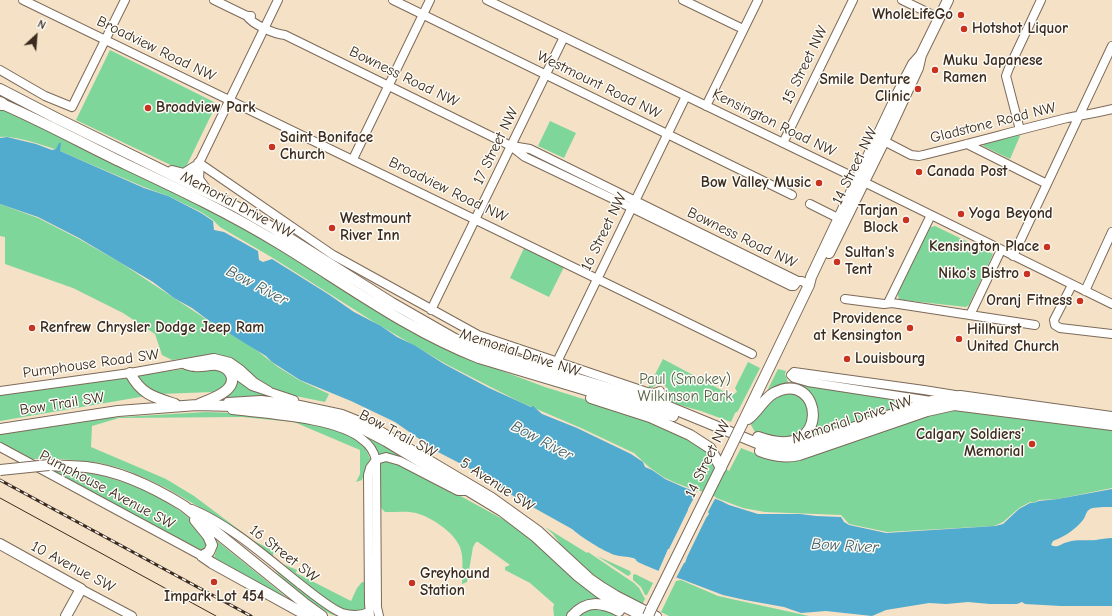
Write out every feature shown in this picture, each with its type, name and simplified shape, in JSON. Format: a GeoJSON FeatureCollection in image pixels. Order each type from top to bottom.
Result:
{"type":"FeatureCollection","features":[{"type":"Feature","properties":{"kind":"main road","name":"14 Street NW"},"geometry":{"type":"LineString","coordinates":[[652,614],[661,588],[810,285],[811,277],[838,218],[884,141],[918,68],[921,56],[948,0]]}},
{"type":"Feature","properties":{"kind":"main road","name":"14 Street NW"},"geometry":{"type":"LineString","coordinates":[[810,285],[816,280],[899,91],[913,64],[921,56]]}},
{"type":"Feature","properties":{"kind":"main road","name":"Memorial Drive NW"},"geometry":{"type":"LineString","coordinates":[[0,89],[188,183],[206,197]]}},
{"type":"Feature","properties":{"kind":"main road","name":"Memorial Drive NW"},"geometry":{"type":"LineString","coordinates":[[1,103],[206,197],[235,206],[273,228],[392,303],[455,338],[555,378],[675,416],[752,449],[770,455],[784,457],[799,455],[927,411],[954,405],[1112,426]]}},
{"type":"Feature","properties":{"kind":"main road"},"geometry":{"type":"LineString","coordinates":[[56,118],[92,132],[176,172],[184,174],[197,165],[199,181],[206,197]]}},
{"type":"Feature","properties":{"kind":"main road"},"geometry":{"type":"LineString","coordinates":[[186,364],[195,366],[217,365],[225,367],[232,376],[230,388],[224,393],[197,405]]}},
{"type":"Feature","properties":{"kind":"main road"},"geometry":{"type":"LineString","coordinates":[[130,373],[136,384],[143,391],[162,400],[181,405]]}},
{"type":"Feature","properties":{"kind":"main road","name":"Memorial Drive NW"},"geometry":{"type":"LineString","coordinates":[[555,378],[662,404],[769,448],[786,450],[932,401],[960,396],[1112,417]]}},
{"type":"Feature","properties":{"kind":"main road"},"geometry":{"type":"LineString","coordinates":[[555,378],[566,388],[605,403],[650,417],[690,435],[710,448],[721,468]]}},
{"type":"Feature","properties":{"kind":"main road"},"geometry":{"type":"LineString","coordinates":[[662,404],[695,412],[768,440],[778,442],[793,441],[805,434],[812,424],[814,412],[812,404],[807,396],[797,390],[787,389],[774,393],[768,397],[752,416],[743,422]]}},
{"type":"Feature","properties":{"kind":"main road","name":"Bow Trail SW"},"geometry":{"type":"LineString","coordinates":[[0,429],[118,410],[181,405],[268,407],[288,409],[315,414],[346,423],[365,430],[386,441],[470,491],[523,527],[578,576],[600,593],[643,616]]}},
{"type":"Feature","properties":{"kind":"main road"},"geometry":{"type":"LineString","coordinates":[[0,470],[49,465],[88,468],[122,476],[150,487],[184,506],[322,616]]}},
{"type":"Feature","properties":{"kind":"main road"},"geometry":{"type":"LineString","coordinates":[[192,513],[195,522],[208,536],[212,545],[209,552],[202,556],[212,564],[308,616]]}},
{"type":"Feature","properties":{"kind":"main road","name":"10 Avenue SW"},"geometry":{"type":"LineString","coordinates":[[0,544],[81,589]]}},
{"type":"Feature","properties":{"kind":"main road"},"geometry":{"type":"LineString","coordinates":[[66,616],[81,589]]}},
{"type":"Feature","properties":{"kind":"main road"},"geometry":{"type":"LineString","coordinates":[[572,616],[584,606],[589,604],[597,604],[606,605],[629,616]]}},
{"type":"Feature","properties":{"kind":"street","name":"Broadview Road NW"},"geometry":{"type":"LineString","coordinates":[[23,0],[752,354]]}},
{"type":"Feature","properties":{"kind":"street"},"geometry":{"type":"LineString","coordinates":[[0,70],[46,96],[72,107],[125,0]]}},
{"type":"Feature","properties":{"kind":"street","name":"Bowness Road NW"},"geometry":{"type":"LineString","coordinates":[[214,0],[246,16],[252,16],[265,25],[281,30],[285,35],[511,146],[530,149],[633,204],[798,281],[802,281],[810,285]]}},
{"type":"Feature","properties":{"kind":"street"},"geometry":{"type":"LineString","coordinates":[[188,183],[278,0]]}},
{"type":"Feature","properties":{"kind":"street","name":"Westmount Road NW"},"geometry":{"type":"LineString","coordinates":[[393,0],[792,195]]}},
{"type":"Feature","properties":{"kind":"street"},"geometry":{"type":"LineString","coordinates":[[352,159],[430,0]]}},
{"type":"Feature","properties":{"kind":"street","name":"Kensington Road NW"},"geometry":{"type":"LineString","coordinates":[[487,0],[860,180],[1112,304]]}},
{"type":"Feature","properties":{"kind":"street"},"geometry":{"type":"LineString","coordinates":[[683,0],[744,29]]}},
{"type":"Feature","properties":{"kind":"street"},"geometry":{"type":"LineString","coordinates":[[706,106],[758,0]]}},
{"type":"Feature","properties":{"kind":"street","name":"15 Street NW"},"geometry":{"type":"LineString","coordinates":[[783,143],[853,0]]}},
{"type":"Feature","properties":{"kind":"street"},"geometry":{"type":"LineString","coordinates":[[902,0],[939,18]]}},
{"type":"Feature","properties":{"kind":"street"},"geometry":{"type":"LineString","coordinates":[[1020,130],[1006,76],[1042,0]]}},
{"type":"Feature","properties":{"kind":"street","name":"17 Street NW"},"geometry":{"type":"LineString","coordinates":[[431,310],[564,37]]}},
{"type":"Feature","properties":{"kind":"street"},"geometry":{"type":"LineString","coordinates":[[1013,256],[1112,46]]}},
{"type":"Feature","properties":{"kind":"street","name":"16 Street NW"},"geometry":{"type":"LineString","coordinates":[[555,378],[556,362],[686,96]]}},
{"type":"Feature","properties":{"kind":"street","name":"Gladstone Road NW"},"geometry":{"type":"LineString","coordinates":[[884,141],[915,157],[1020,130],[1112,109]]}},
{"type":"Feature","properties":{"kind":"street"},"geometry":{"type":"LineString","coordinates":[[967,144],[1047,184]]}},
{"type":"Feature","properties":{"kind":"street"},"geometry":{"type":"LineString","coordinates":[[197,165],[205,166],[333,255],[478,336],[647,392],[655,393],[660,391]]}},
{"type":"Feature","properties":{"kind":"street"},"geometry":{"type":"LineString","coordinates":[[810,204],[838,218]]}},
{"type":"Feature","properties":{"kind":"street"},"geometry":{"type":"LineString","coordinates":[[888,303],[931,215]]}},
{"type":"Feature","properties":{"kind":"street"},"geometry":{"type":"LineString","coordinates":[[1085,291],[1112,232]]}},
{"type":"Feature","properties":{"kind":"street"},"geometry":{"type":"LineString","coordinates":[[970,314],[1001,250]]}},
{"type":"Feature","properties":{"kind":"street"},"geometry":{"type":"LineString","coordinates":[[1072,285],[1054,320],[1056,325],[1060,328],[1112,334]]}},
{"type":"Feature","properties":{"kind":"street"},"geometry":{"type":"LineString","coordinates":[[845,299],[970,314],[1034,325]]}},
{"type":"Feature","properties":{"kind":"street","name":"Pumphouse Road SW"},"geometry":{"type":"LineString","coordinates":[[0,391],[130,373],[214,358],[230,362],[254,382],[269,391]]}},
{"type":"Feature","properties":{"kind":"street"},"geometry":{"type":"LineString","coordinates":[[225,367],[252,386],[294,400],[303,405]]}},
{"type":"Feature","properties":{"kind":"street","name":"Memorial Drive NW"},"geometry":{"type":"LineString","coordinates":[[954,405],[808,382],[794,378],[791,375],[794,372],[960,396]]}},
{"type":"Feature","properties":{"kind":"street","name":"5 Avenue SW"},"geometry":{"type":"LineString","coordinates":[[210,406],[226,402],[261,400],[324,409],[358,420],[386,434],[473,485],[527,521],[590,578],[616,595],[652,614]]}},
{"type":"Feature","properties":{"kind":"street"},"geometry":{"type":"LineString","coordinates":[[210,406],[219,409],[286,415],[337,427],[362,438],[368,445],[376,460],[378,616]]}},
{"type":"Feature","properties":{"kind":"street","name":"Pumphouse Avenue SW"},"geometry":{"type":"LineString","coordinates":[[0,447],[202,556]]}},
{"type":"Feature","properties":{"kind":"street"},"geometry":{"type":"LineString","coordinates":[[376,460],[386,457],[400,461],[458,491],[470,491]]}},
{"type":"Feature","properties":{"kind":"street","name":"16 Street SW"},"geometry":{"type":"LineString","coordinates":[[184,506],[218,521],[316,596],[341,613],[358,616],[370,614],[368,475],[370,468],[376,460]]}},
{"type":"Feature","properties":{"kind":"street","name":"10 Avenue SW"},"geometry":{"type":"LineString","coordinates":[[81,589],[132,616]]}},
{"type":"Feature","properties":{"kind":"green space","name":"Broadview Park"},"geometry":{"type":"Polygon","coordinates":[[[110,50],[214,102],[215,107],[186,167],[183,169],[179,169],[76,120],[110,50]]]}},
{"type":"Feature","properties":{"kind":"green space"},"geometry":{"type":"Polygon","coordinates":[[[0,91],[186,185],[187,189],[0,98],[0,91]]]}},
{"type":"Feature","properties":{"kind":"green space"},"geometry":{"type":"Polygon","coordinates":[[[0,108],[211,209],[465,357],[545,387],[644,418],[703,446],[720,465],[729,471],[741,448],[764,457],[780,461],[933,412],[955,408],[1112,429],[1112,488],[1058,499],[1039,500],[1034,503],[1030,502],[1019,508],[1003,522],[994,526],[887,532],[849,524],[841,515],[765,512],[743,508],[663,477],[649,467],[634,453],[518,401],[444,363],[374,322],[273,258],[220,227],[201,212],[168,196],[60,151],[21,139],[0,137],[0,108]]]}},
{"type":"Feature","properties":{"kind":"green space"},"geometry":{"type":"Polygon","coordinates":[[[550,121],[576,133],[564,158],[538,146],[550,121]]]}},
{"type":"Feature","properties":{"kind":"green space"},"geometry":{"type":"Polygon","coordinates":[[[1019,134],[1020,136],[1010,159],[983,146],[984,144],[1019,134]]]}},
{"type":"Feature","properties":{"kind":"green space"},"geometry":{"type":"Polygon","coordinates":[[[0,204],[38,218],[121,263],[224,331],[250,345],[278,367],[299,380],[329,394],[325,402],[281,393],[201,356],[172,360],[162,355],[155,334],[123,313],[73,288],[5,264],[5,237],[0,236],[0,204]]]}},
{"type":"Feature","properties":{"kind":"green space"},"geometry":{"type":"Polygon","coordinates":[[[930,226],[935,226],[993,254],[969,305],[966,307],[899,299],[897,292],[930,226]]]}},
{"type":"Feature","properties":{"kind":"green space"},"geometry":{"type":"Polygon","coordinates":[[[524,248],[564,267],[549,297],[510,278],[524,248]]]}},
{"type":"Feature","properties":{"kind":"green space","name":"Paul (Smokey) Wilkinson Park"},"geometry":{"type":"Polygon","coordinates":[[[663,359],[723,391],[726,393],[724,397],[729,399],[737,392],[735,388],[748,362],[760,368],[731,422],[701,411],[658,399],[664,396],[668,389],[663,384],[659,383],[648,388],[663,359]]]}},
{"type":"Feature","properties":{"kind":"green space"},"geometry":{"type":"Polygon","coordinates":[[[191,368],[209,368],[224,372],[228,379],[225,386],[213,392],[160,394],[149,390],[137,378],[140,375],[191,368]]]}},
{"type":"Feature","properties":{"kind":"green space"},"geometry":{"type":"Polygon","coordinates":[[[778,369],[786,371],[785,374],[788,382],[916,401],[796,444],[813,427],[807,392],[766,393],[778,369]]]}},
{"type":"Feature","properties":{"kind":"green space"},"geometry":{"type":"Polygon","coordinates":[[[127,377],[146,396],[0,421],[0,394],[127,377]]]}},
{"type":"Feature","properties":{"kind":"green space"},"geometry":{"type":"Polygon","coordinates":[[[235,378],[267,395],[266,397],[227,397],[235,378]]]}},
{"type":"Feature","properties":{"kind":"green space"},"geometry":{"type":"Polygon","coordinates":[[[791,393],[804,399],[810,418],[802,432],[786,438],[767,437],[755,432],[751,425],[770,401],[774,398],[791,393]]]}},
{"type":"Feature","properties":{"kind":"green space"},"geometry":{"type":"Polygon","coordinates":[[[206,412],[261,414],[297,419],[351,435],[365,447],[371,461],[366,468],[362,480],[356,482],[360,474],[360,450],[294,422],[242,417],[119,418],[92,426],[91,447],[166,479],[194,496],[254,541],[274,551],[273,556],[278,562],[297,570],[296,573],[351,601],[357,588],[362,582],[364,582],[366,585],[366,610],[361,612],[342,610],[208,512],[145,478],[123,469],[100,463],[61,459],[27,459],[0,444],[0,433],[105,418],[206,412]]]}},
{"type":"Feature","properties":{"kind":"green space"},"geometry":{"type":"Polygon","coordinates":[[[354,430],[376,440],[404,457],[402,459],[377,456],[371,446],[354,430]]]}},
{"type":"Feature","properties":{"kind":"green space"},"geometry":{"type":"Polygon","coordinates":[[[384,461],[399,465],[435,482],[517,527],[605,601],[568,616],[554,616],[554,604],[530,583],[505,570],[505,567],[510,565],[478,542],[476,542],[473,547],[467,582],[462,584],[461,551],[453,536],[441,526],[422,515],[410,512],[385,512],[381,508],[379,463],[384,461]]]}},
{"type":"Feature","properties":{"kind":"green space"},"geometry":{"type":"Polygon","coordinates":[[[48,471],[88,473],[115,479],[143,490],[171,504],[192,521],[210,546],[201,552],[48,471]]]}},
{"type":"Feature","properties":{"kind":"green space"},"geometry":{"type":"Polygon","coordinates":[[[545,527],[587,553],[588,552],[634,583],[639,588],[645,599],[642,605],[607,588],[568,555],[553,534],[545,527]]]}},
{"type":"Feature","properties":{"kind":"green space"},"geometry":{"type":"Polygon","coordinates":[[[217,541],[290,600],[290,602],[214,560],[217,541]]]}},
{"type":"Feature","properties":{"kind":"green space"},"geometry":{"type":"Polygon","coordinates":[[[597,556],[630,571],[631,574],[628,576],[597,556]]]}},
{"type":"Feature","properties":{"kind":"green space"},"geometry":{"type":"Polygon","coordinates":[[[274,569],[342,616],[334,615],[319,607],[293,587],[274,569]]]}},
{"type":"Feature","properties":{"kind":"green space"},"geometry":{"type":"Polygon","coordinates":[[[635,574],[653,583],[647,595],[645,595],[641,587],[633,580],[633,575],[635,574]]]}},
{"type":"Feature","properties":{"kind":"green space"},"geometry":{"type":"Polygon","coordinates":[[[681,580],[718,596],[809,616],[669,616],[661,612],[676,581],[681,580]]]}},
{"type":"Feature","properties":{"kind":"green space"},"geometry":{"type":"Polygon","coordinates":[[[589,608],[609,609],[624,616],[577,616],[589,608]]]}},
{"type":"Feature","properties":{"kind":"water","name":"Bow River"},"geometry":{"type":"Polygon","coordinates":[[[7,137],[36,144],[52,150],[56,149],[59,143],[61,143],[60,151],[144,188],[168,196],[213,221],[214,230],[224,232],[258,251],[259,260],[263,262],[272,259],[354,312],[414,345],[444,364],[489,388],[531,407],[533,406],[542,414],[577,428],[631,454],[643,462],[645,467],[665,479],[729,505],[758,514],[800,514],[841,517],[844,522],[849,525],[886,533],[995,526],[1003,524],[1019,509],[1030,503],[1112,489],[1112,507],[1097,507],[1090,509],[1077,527],[1053,541],[1051,545],[1056,546],[1079,540],[1112,538],[1112,606],[1061,606],[1025,604],[1022,602],[1017,604],[990,604],[968,602],[946,604],[929,603],[886,610],[872,616],[826,611],[801,613],[784,607],[723,595],[652,568],[638,562],[636,559],[617,556],[592,544],[572,529],[520,500],[467,467],[438,452],[395,422],[351,401],[300,380],[272,362],[266,356],[174,298],[153,282],[79,238],[38,217],[0,204],[0,138],[7,137]]]}},
{"type":"Feature","properties":{"kind":"pier"},"geometry":{"type":"Polygon","coordinates":[[[698,490],[716,497],[685,563],[675,580],[658,572],[698,490]]]}},
{"type":"Feature","properties":{"kind":"tram line"},"geometry":{"type":"LineString","coordinates":[[0,498],[216,616]]}},
{"type":"Feature","properties":{"kind":"railway"},"geometry":{"type":"LineString","coordinates":[[0,480],[251,616]]}},
{"type":"Feature","properties":{"kind":"place","name":"WholeLifeGo"},"geometry":{"type":"Point","coordinates":[961,15]}},
{"type":"Feature","properties":{"kind":"place","name":"Hotshot Liquor"},"geometry":{"type":"Point","coordinates":[964,29]}},
{"type":"Feature","properties":{"kind":"place","name":"Muku Japanese Ramen"},"geometry":{"type":"Point","coordinates":[935,70]}},
{"type":"Feature","properties":{"kind":"place","name":"Smile Denture Clinic"},"geometry":{"type":"Point","coordinates":[918,89]}},
{"type":"Feature","properties":{"kind":"place","name":"Broadview Park"},"geometry":{"type":"Point","coordinates":[148,108]}},
{"type":"Feature","properties":{"kind":"place","name":"Saint Boniface Church"},"geometry":{"type":"Point","coordinates":[272,147]}},
{"type":"Feature","properties":{"kind":"place","name":"Canada Post"},"geometry":{"type":"Point","coordinates":[919,172]}},
{"type":"Feature","properties":{"kind":"place","name":"Bow Valley Music"},"geometry":{"type":"Point","coordinates":[819,183]}},
{"type":"Feature","properties":{"kind":"place","name":"Yoga Beyond"},"geometry":{"type":"Point","coordinates":[961,214]}},
{"type":"Feature","properties":{"kind":"place","name":"Tarjan Block"},"geometry":{"type":"Point","coordinates":[906,220]}},
{"type":"Feature","properties":{"kind":"place","name":"Westmount River Inn"},"geometry":{"type":"Point","coordinates":[332,228]}},
{"type":"Feature","properties":{"kind":"place","name":"Kensington Place"},"geometry":{"type":"Point","coordinates":[1047,247]}},
{"type":"Feature","properties":{"kind":"place","name":"Sultan's Tent"},"geometry":{"type":"Point","coordinates":[837,262]}},
{"type":"Feature","properties":{"kind":"place","name":"Niko's Bistro"},"geometry":{"type":"Point","coordinates":[1027,274]}},
{"type":"Feature","properties":{"kind":"place","name":"Oranj Fitness"},"geometry":{"type":"Point","coordinates":[1080,301]}},
{"type":"Feature","properties":{"kind":"place","name":"Renfrew Chrysler Dodge Jeep Ram"},"geometry":{"type":"Point","coordinates":[32,328]}},
{"type":"Feature","properties":{"kind":"place","name":"Providence at Kensington"},"geometry":{"type":"Point","coordinates":[910,328]}},
{"type":"Feature","properties":{"kind":"place","name":"Hillhurst United Church"},"geometry":{"type":"Point","coordinates":[959,339]}},
{"type":"Feature","properties":{"kind":"place","name":"Louisbourg"},"geometry":{"type":"Point","coordinates":[847,359]}},
{"type":"Feature","properties":{"kind":"place","name":"Calgary Soldiers' Memorial"},"geometry":{"type":"Point","coordinates":[1032,444]}},
{"type":"Feature","properties":{"kind":"place","name":"Impark Lot 454"},"geometry":{"type":"Point","coordinates":[214,582]}},
{"type":"Feature","properties":{"kind":"place","name":"Greyhound Station"},"geometry":{"type":"Point","coordinates":[412,583]}}]}
